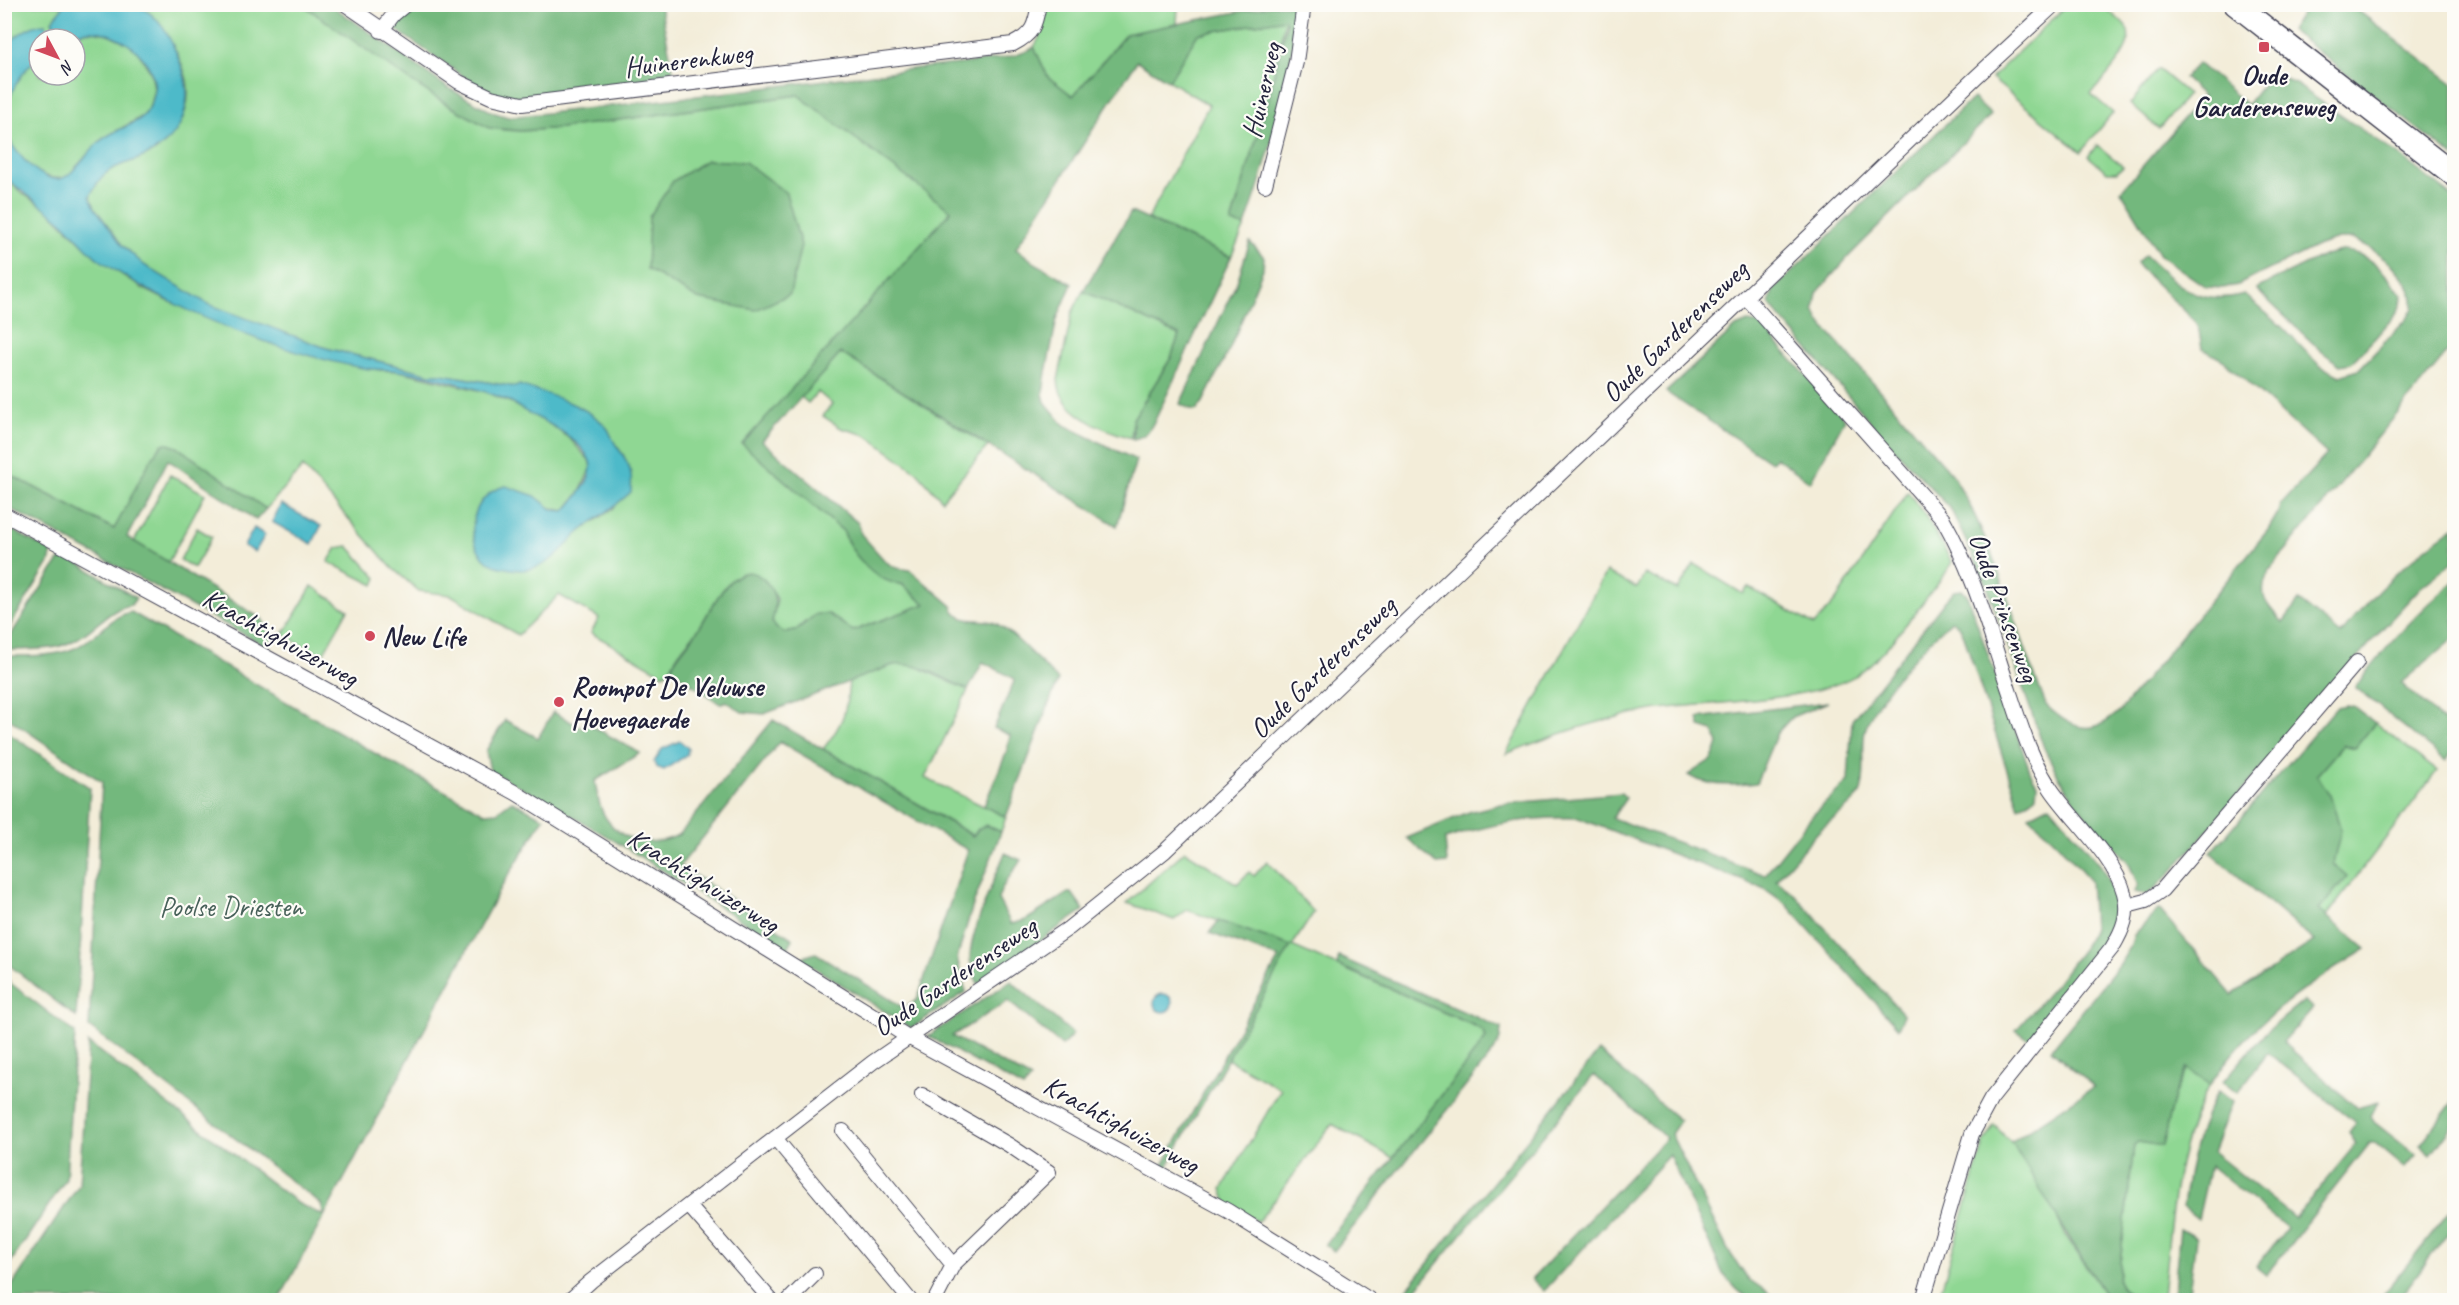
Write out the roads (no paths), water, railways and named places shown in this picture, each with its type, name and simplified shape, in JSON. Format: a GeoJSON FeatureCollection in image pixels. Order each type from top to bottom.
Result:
{"type":"FeatureCollection","features":[{"type":"Feature","properties":{"kind":"main road"},"geometry":{"type":"LineString","coordinates":[[2235,4],[2454,175]]}},
{"type":"Feature","properties":{"kind":"street","name":"Huinerenkweg"},"geometry":{"type":"LineString","coordinates":[[345,4],[381,31],[459,82],[490,97],[522,104],[1013,44],[1028,36],[1036,21],[1039,4]]}},
{"type":"Feature","properties":{"kind":"street"},"geometry":{"type":"LineString","coordinates":[[381,31],[394,14],[406,4]]}},
{"type":"Feature","properties":{"kind":"street","name":"Huinerweg"},"geometry":{"type":"LineString","coordinates":[[1265,186],[1296,62],[1304,4]]}},
{"type":"Feature","properties":{"kind":"street","name":"Oude Garderenseweg"},"geometry":{"type":"LineString","coordinates":[[570,1300],[591,1281],[908,1037],[1069,928],[1166,851],[2055,4]]}},
{"type":"Feature","properties":{"kind":"street","name":"Oude Prinsenweg"},"geometry":{"type":"LineString","coordinates":[[1746,297],[1943,519],[1958,544],[1973,583],[2030,753],[2051,789],[2113,869],[2124,891],[2127,906]]}},
{"type":"Feature","properties":{"kind":"street","name":"Krachtighuizerweg"},"geometry":{"type":"LineString","coordinates":[[4,514],[516,793],[908,1037],[1228,1211],[1370,1300]]}},
{"type":"Feature","properties":{"kind":"street"},"geometry":{"type":"LineString","coordinates":[[1923,1300],[1972,1134],[1991,1099],[2112,948],[2124,928],[2127,906],[2146,901],[2162,890],[2357,662]]}},
{"type":"Feature","properties":{"kind":"street"},"geometry":{"type":"LineString","coordinates":[[922,1095],[1009,1145],[1049,1172],[953,1265],[935,1300]]}},
{"type":"Feature","properties":{"kind":"street"},"geometry":{"type":"LineString","coordinates":[[843,1131],[953,1265]]}},
{"type":"Feature","properties":{"kind":"street"},"geometry":{"type":"LineString","coordinates":[[775,1138],[910,1300]]}},
{"type":"Feature","properties":{"kind":"street"},"geometry":{"type":"LineString","coordinates":[[689,1206],[771,1300]]}},
{"type":"Feature","properties":{"kind":"street"},"geometry":{"type":"LineString","coordinates":[[789,1300],[815,1274]]}},
{"type":"Feature","properties":{"kind":"water"},"geometry":{"type":"Polygon","coordinates":[[[64,5],[137,5],[158,22],[169,36],[177,53],[187,89],[184,115],[179,127],[160,147],[108,172],[90,196],[95,208],[122,245],[144,265],[208,304],[326,348],[430,374],[516,387],[519,385],[579,407],[599,420],[608,430],[629,467],[631,492],[543,564],[522,570],[495,565],[480,553],[475,542],[474,519],[478,508],[494,490],[506,486],[535,496],[553,510],[565,511],[584,487],[591,466],[585,452],[566,435],[509,401],[470,387],[412,373],[363,368],[330,361],[261,340],[160,296],[95,256],[62,222],[5,177],[4,48],[27,30],[27,68],[11,96],[7,109],[6,134],[23,159],[41,174],[51,178],[60,179],[68,175],[103,139],[144,115],[154,96],[154,82],[150,69],[142,57],[120,39],[106,33],[87,32],[87,27],[56,27],[52,21],[64,5]]]}},
{"type":"Feature","properties":{"kind":"water"},"geometry":{"type":"Polygon","coordinates":[[[45,24],[47,27],[31,27],[33,26],[45,24]]]}},
{"type":"Feature","properties":{"kind":"water"},"geometry":{"type":"Polygon","coordinates":[[[281,504],[321,526],[312,544],[272,522],[281,504]]]}},
{"type":"Feature","properties":{"kind":"water"},"geometry":{"type":"Polygon","coordinates":[[[254,528],[265,535],[255,552],[244,546],[254,528]]]}},
{"type":"Feature","properties":{"kind":"water"},"geometry":{"type":"Polygon","coordinates":[[[680,741],[688,748],[687,755],[664,770],[656,767],[654,762],[662,749],[680,741]]]}},
{"type":"Feature","properties":{"kind":"water"},"geometry":{"type":"Polygon","coordinates":[[[1163,994],[1169,997],[1172,1003],[1169,1009],[1163,1012],[1157,1009],[1154,1003],[1157,997],[1163,994]]]}},
{"type":"Feature","properties":{"kind":"place","name":"Oude Garderenseweg"},"geometry":{"type":"Point","coordinates":[2264,47]}},
{"type":"Feature","properties":{"kind":"place","name":"New Life"},"geometry":{"type":"Point","coordinates":[370,636]}},
{"type":"Feature","properties":{"kind":"place","name":"Roompot De Veluwse Hoevegaerde"},"geometry":{"type":"Point","coordinates":[559,702]}},
{"type":"Feature","properties":{"kind":"park label","name":"Poolse Driesten"},"geometry":{"type":"Point","coordinates":[231,906]}}]}
